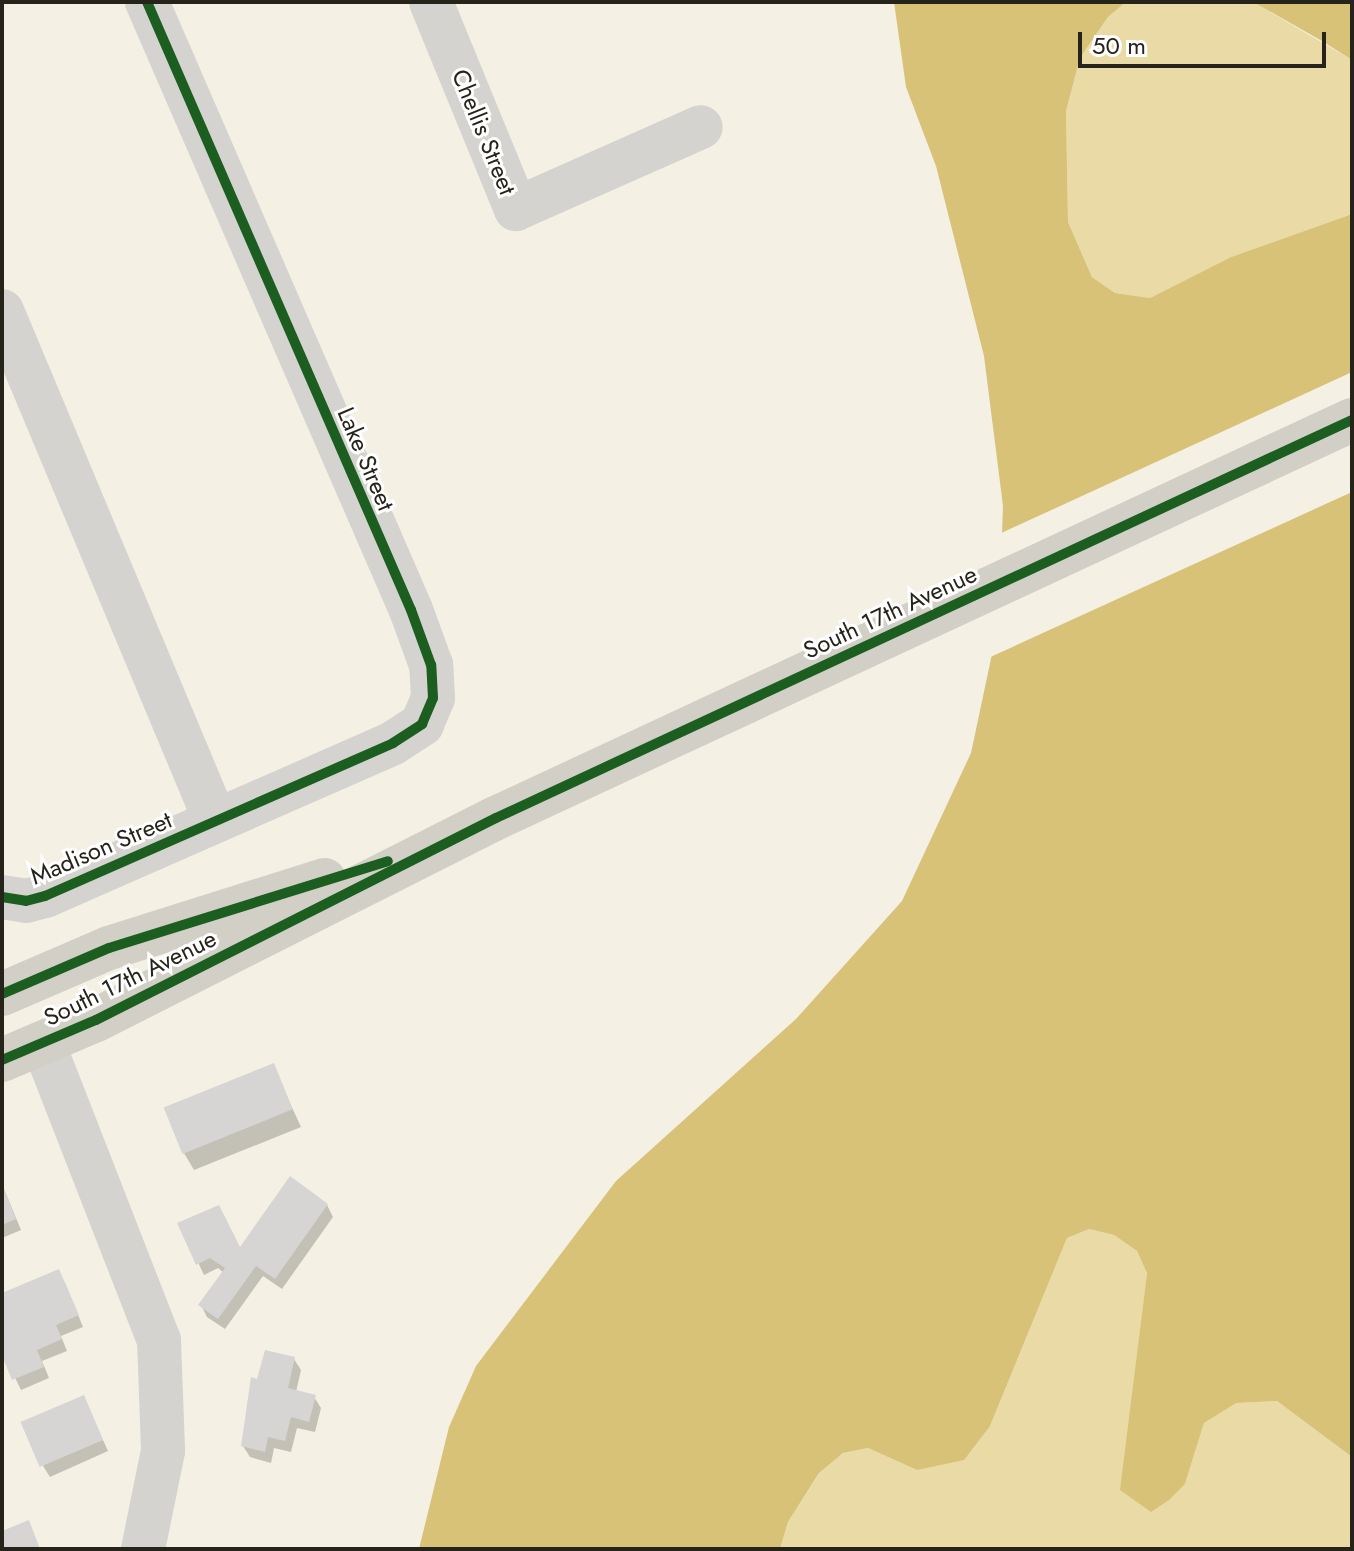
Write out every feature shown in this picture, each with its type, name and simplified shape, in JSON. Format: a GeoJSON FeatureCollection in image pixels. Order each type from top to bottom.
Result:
{"type":"FeatureCollection","features":[{"type":"Feature","properties":{"kind":"main road","name":"South 17th Avenue"},"geometry":{"type":"LineString","coordinates":[[2,1060],[43,1043],[446,843],[1352,420]]}},
{"type":"Feature","properties":{"kind":"main road","name":"South 17th Avenue"},"geometry":{"type":"LineString","coordinates":[[2,994],[109,948],[446,843]]}},
{"type":"Feature","properties":{"kind":"street","name":"Lake Street"},"geometry":{"type":"LineString","coordinates":[[147,2],[411,610],[434,676],[427,716],[403,738],[215,820]]}},
{"type":"Feature","properties":{"kind":"street","name":"Chellis Street"},"geometry":{"type":"LineString","coordinates":[[431,2],[516,209],[701,127]]}},
{"type":"Feature","properties":{"kind":"street"},"geometry":{"type":"LineString","coordinates":[[2,311],[215,820]]}},
{"type":"Feature","properties":{"kind":"street","name":"Madison Street"},"geometry":{"type":"LineString","coordinates":[[2,897],[26,901],[45,896],[215,820]]}},
{"type":"Feature","properties":{"kind":"street"},"geometry":{"type":"LineString","coordinates":[[43,1043],[159,1340],[164,1425],[157,1486],[143,1549]]}},
{"type":"Feature","properties":{"kind":"shaded area"},"geometry":{"type":"Polygon","coordinates":[[[894,2],[1126,2],[1108,17],[1080,58],[1066,111],[1068,222],[1092,277],[1115,293],[1150,298],[1231,257],[1352,214],[1352,1457],[1277,1401],[1236,1403],[1204,1423],[1185,1484],[1169,1500],[1151,1512],[1120,1490],[1147,1273],[1137,1251],[1114,1235],[1089,1229],[1067,1238],[990,1426],[964,1460],[917,1470],[868,1448],[843,1453],[819,1473],[788,1522],[780,1549],[419,1549],[449,1427],[476,1366],[616,1181],[796,1019],[902,901],[971,753],[999,621],[1003,506],[984,356],[936,166],[906,87],[894,2]]]}},
{"type":"Feature","properties":{"kind":"shaded area"},"geometry":{"type":"Polygon","coordinates":[[[1126,2],[1253,2],[1352,60],[1352,214],[1231,257],[1150,298],[1115,293],[1092,277],[1068,222],[1066,111],[1080,58],[1108,17],[1126,2]]]}},
{"type":"Feature","properties":{"kind":"shaded area"},"geometry":{"type":"Polygon","coordinates":[[[1253,2],[1352,2],[1352,60],[1322,41],[1253,2]]]}},
{"type":"Feature","properties":{"kind":"shaded area"},"geometry":{"type":"Polygon","coordinates":[[[1089,1229],[1114,1235],[1137,1251],[1147,1273],[1121,1490],[1185,1484],[1204,1423],[1235,1403],[1277,1401],[1352,1457],[1352,1549],[780,1549],[788,1522],[820,1472],[843,1453],[868,1448],[917,1470],[990,1426],[1067,1238],[1089,1229]]]}},
{"type":"Feature","properties":{"kind":"pier"},"geometry":{"type":"Polygon","coordinates":[[[1352,372],[1352,492],[986,659],[995,620],[997,535],[1352,372]]]}},
{"type":"Feature","properties":{"kind":"building"},"geometry":{"type":"Polygon","coordinates":[[[274,1063],[293,1109],[182,1154],[164,1108],[274,1063]]]}},
{"type":"Feature","properties":{"kind":"building"},"geometry":{"type":"Polygon","coordinates":[[[290,1176],[328,1204],[275,1279],[256,1266],[218,1319],[198,1305],[225,1268],[210,1258],[196,1265],[177,1223],[219,1205],[240,1247],[290,1176]]]}},
{"type":"Feature","properties":{"kind":"building"},"geometry":{"type":"Polygon","coordinates":[[[2,1184],[16,1219],[2,1225],[2,1184]]]}},
{"type":"Feature","properties":{"kind":"building"},"geometry":{"type":"Polygon","coordinates":[[[59,1269],[79,1315],[56,1325],[62,1339],[37,1350],[44,1367],[12,1380],[2,1356],[2,1293],[59,1269]]]}},
{"type":"Feature","properties":{"kind":"building"},"geometry":{"type":"Polygon","coordinates":[[[265,1350],[295,1357],[288,1388],[316,1395],[309,1422],[291,1417],[285,1441],[268,1437],[265,1452],[241,1446],[251,1377],[257,1379],[265,1350]]]}},
{"type":"Feature","properties":{"kind":"building"},"geometry":{"type":"Polygon","coordinates":[[[84,1395],[103,1440],[40,1467],[20,1422],[84,1395]]]}},
{"type":"Feature","properties":{"kind":"building"},"geometry":{"type":"Polygon","coordinates":[[[29,1520],[40,1549],[2,1549],[2,1531],[29,1520]]]}},
{"type":"Feature","properties":{"kind":"cycle path"},"geometry":{"type":"LineString","coordinates":[[2,897],[26,901],[45,896],[393,743],[422,724],[433,698],[431,665],[411,610],[147,2]]}},
{"type":"Feature","properties":{"kind":"cycle path"},"geometry":{"type":"LineString","coordinates":[[2,1060],[96,1020],[496,818],[1352,420]]}},
{"type":"Feature","properties":{"kind":"cycle path"},"geometry":{"type":"LineString","coordinates":[[2,994],[109,948],[388,861]]}}]}
